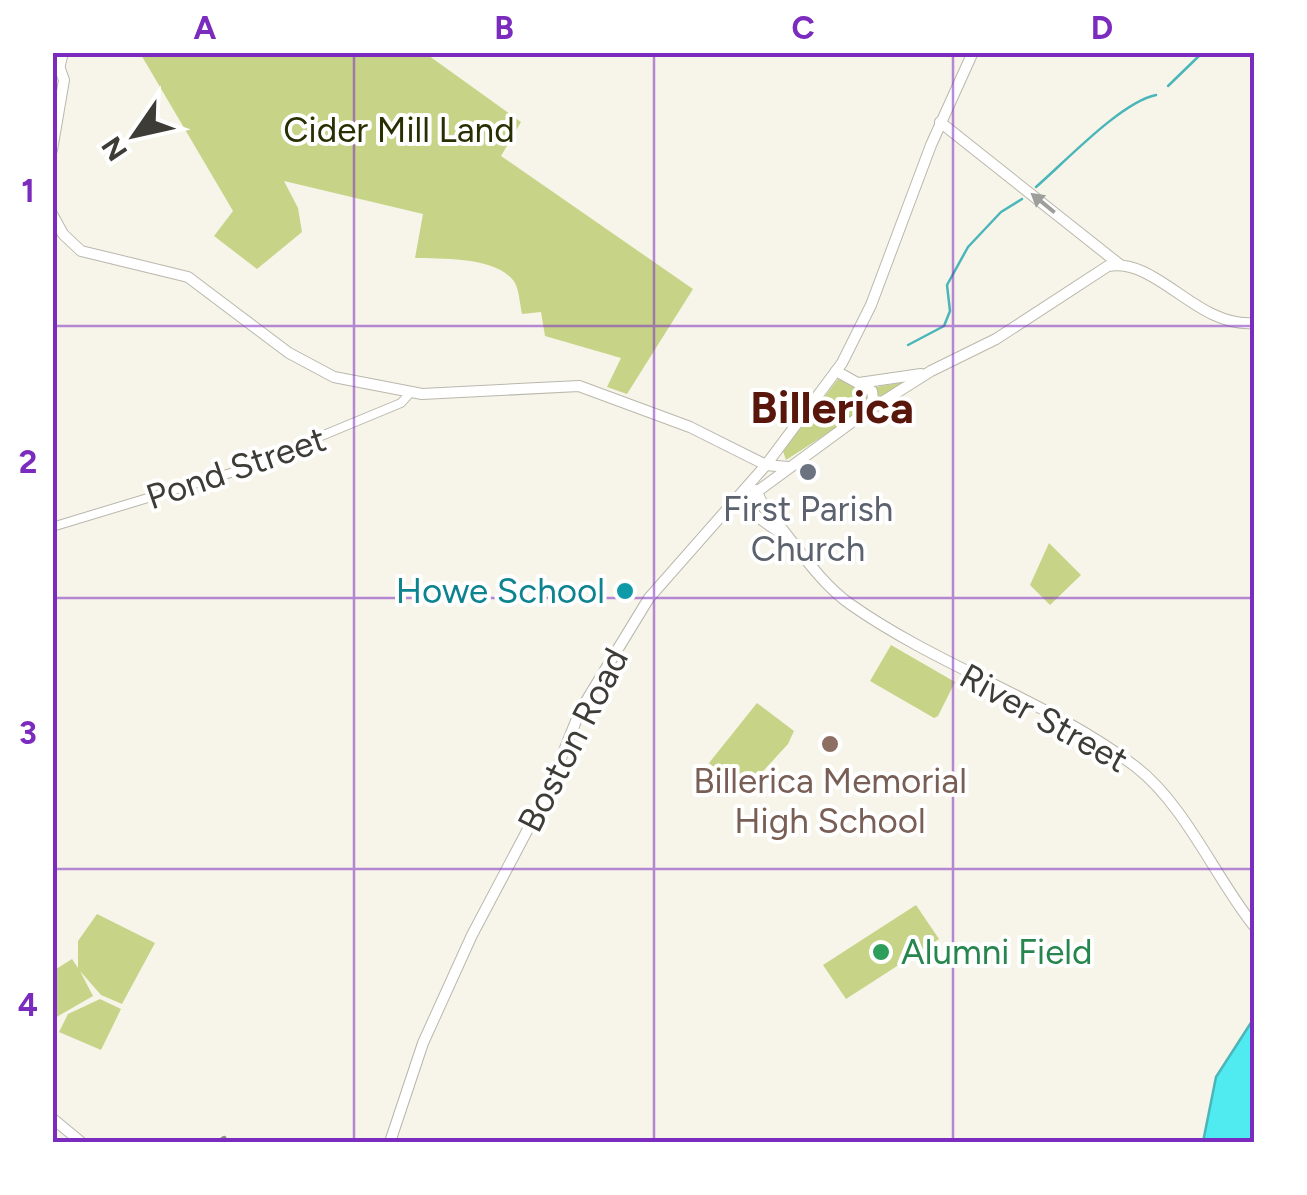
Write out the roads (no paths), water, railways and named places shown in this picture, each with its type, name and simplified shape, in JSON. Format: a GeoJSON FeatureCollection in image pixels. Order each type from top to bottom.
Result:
{"type":"FeatureCollection","features":[{"type":"Feature","properties":{"kind":"main road"},"geometry":{"type":"LineString","coordinates":[[52,150],[64,88],[62,65],[54,52]]}},
{"type":"Feature","properties":{"kind":"main road","name":"Boston Road"},"geometry":{"type":"LineString","coordinates":[[390,1142],[423,1043],[472,935],[547,793],[580,711],[649,598],[736,503],[836,371],[871,305],[940,122],[972,52]]}},
{"type":"Feature","properties":{"kind":"main road"},"geometry":{"type":"LineString","coordinates":[[940,122],[1119,264],[1134,268],[1209,314],[1254,323]]}},
{"type":"Feature","properties":{"kind":"main road"},"geometry":{"type":"LineString","coordinates":[[52,214],[63,234],[81,251],[188,277],[312,368],[358,384],[411,392],[579,386],[676,421],[766,465],[788,467]]}},
{"type":"Feature","properties":{"kind":"main road"},"geometry":{"type":"LineString","coordinates":[[736,503],[931,371],[996,339],[1100,269],[1119,264]]}},
{"type":"Feature","properties":{"kind":"main road"},"geometry":{"type":"LineString","coordinates":[[836,371],[874,396],[863,414]]}},
{"type":"Feature","properties":{"kind":"main road"},"geometry":{"type":"LineString","coordinates":[[859,383],[881,383],[931,371]]}},
{"type":"Feature","properties":{"kind":"main road"},"geometry":{"type":"LineString","coordinates":[[778,449],[780,459],[788,467]]}},
{"type":"Feature","properties":{"kind":"main road","name":"River Street"},"geometry":{"type":"LineString","coordinates":[[756,490],[764,507],[848,603],[940,661],[1005,690],[1138,768],[1189,828],[1220,881],[1254,926]]}},
{"type":"Feature","properties":{"kind":"main road","name":"River Street"},"geometry":{"type":"LineString","coordinates":[[736,503],[799,546]]}},
{"type":"Feature","properties":{"kind":"main road"},"geometry":{"type":"LineString","coordinates":[[52,1118],[81,1142]]}},
{"type":"Feature","properties":{"kind":"street"},"geometry":{"type":"LineString","coordinates":[[62,65],[64,52]]}},
{"type":"Feature","properties":{"kind":"street","name":"Pond Street"},"geometry":{"type":"LineString","coordinates":[[52,526],[270,458],[358,424],[401,403],[411,392]]}},
{"type":"Feature","properties":{"kind":"water"},"geometry":{"type":"Polygon","coordinates":[[[1254,1018],[1254,1142],[1203,1142],[1216,1077],[1254,1018]]]}},
{"type":"Feature","properties":{"kind":"waterway"},"geometry":{"type":"LineString","coordinates":[[1168,86],[1202,53]]}},
{"type":"Feature","properties":{"kind":"waterway"},"geometry":{"type":"LineString","coordinates":[[1036,187],[1110,121],[1156,95]]}},
{"type":"Feature","properties":{"kind":"waterway"},"geometry":{"type":"LineString","coordinates":[[908,345],[944,326],[950,311],[947,285],[968,247],[1001,212],[1022,199]]}},
{"type":"Feature","properties":{"kind":"railway"},"geometry":{"type":"LineString","coordinates":[[220,1142],[224,1139]]}},
{"type":"Feature","properties":{"kind":"place","name":"First Parish Church"},"geometry":{"type":"Point","coordinates":[808,472]}},
{"type":"Feature","properties":{"kind":"place","name":"Howe School"},"geometry":{"type":"Point","coordinates":[625,591]}},
{"type":"Feature","properties":{"kind":"place","name":"Billerica Memorial High School"},"geometry":{"type":"Point","coordinates":[830,744]}},
{"type":"Feature","properties":{"kind":"place","name":"Alumni Field"},"geometry":{"type":"Point","coordinates":[881,952]}},
{"type":"Feature","properties":{"kind":"district","name":"Billerica"},"geometry":{"type":"Point","coordinates":[832,407]}},
{"type":"Feature","properties":{"kind":"park label","name":"Cider Mill Land"},"geometry":{"type":"Point","coordinates":[399,130]}}]}
